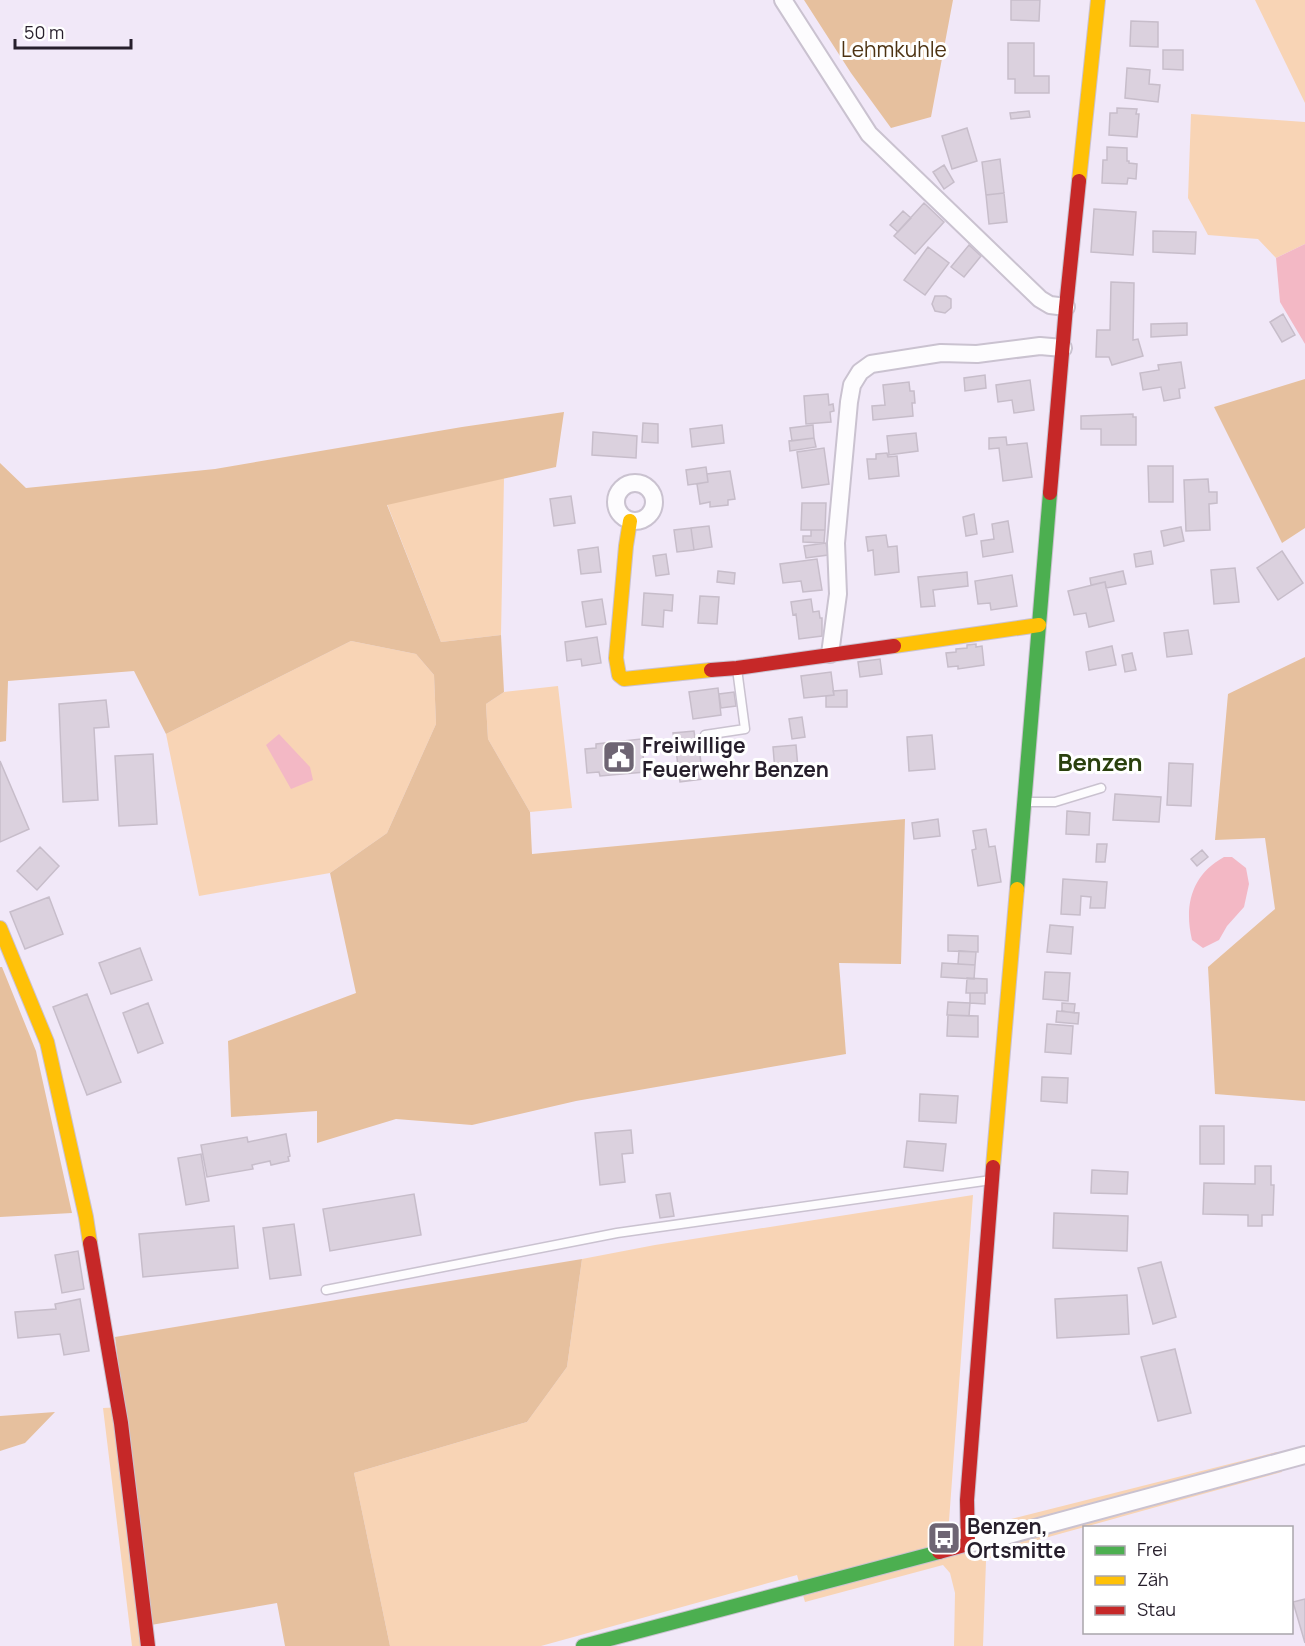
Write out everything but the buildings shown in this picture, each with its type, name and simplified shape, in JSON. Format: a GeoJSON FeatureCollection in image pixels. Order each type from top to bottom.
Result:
{"type":"FeatureCollection","features":[{"type":"Feature","properties":{"kind":"street"},"geometry":{"type":"LineString","coordinates":[[783,0],[869,134],[1040,299],[1050,305],[1066,307]]}},
{"type":"Feature","properties":{"kind":"street"},"geometry":{"type":"LineString","coordinates":[[968,1544],[967,1500],[1038,626],[1066,307],[1098,0]]}},
{"type":"Feature","properties":{"kind":"street"},"geometry":{"type":"LineString","coordinates":[[830,654],[838,594],[836,543],[849,402],[852,385],[860,372],[871,364],[941,353],[977,354],[1040,346],[1063,348]]}},
{"type":"Feature","properties":{"kind":"street"},"geometry":{"type":"LineString","coordinates":[[630,521],[616,658],[617,673],[620,677],[628,679],[737,668],[1038,626]]}},
{"type":"Feature","properties":{"kind":"street"},"geometry":{"type":"LineString","coordinates":[[0,928],[47,1042],[86,1217],[121,1423],[148,1646]]}},
{"type":"Feature","properties":{"kind":"street"},"geometry":{"type":"LineString","coordinates":[[583,1646],[1305,1455]]}},
{"type":"Feature","properties":{"kind":"lane"},"geometry":{"type":"LineString","coordinates":[[705,735],[745,729],[737,668]]}},
{"type":"Feature","properties":{"kind":"lane"},"geometry":{"type":"LineString","coordinates":[[1025,802],[1055,802],[1101,788]]}},
{"type":"Feature","properties":{"kind":"lane"},"geometry":{"type":"LineString","coordinates":[[326,1290],[617,1233],[992,1180]]}},
{"type":"Feature","properties":{"kind":"shaded area"},"geometry":{"type":"Polygon","coordinates":[[[1255,0],[1305,0],[1305,103],[1255,0]]]}},
{"type":"Feature","properties":{"kind":"shaded area"},"geometry":{"type":"Polygon","coordinates":[[[1191,114],[1305,122],[1305,244],[1276,258],[1258,239],[1208,235],[1188,198],[1191,114]]]}},
{"type":"Feature","properties":{"kind":"shaded area"},"geometry":{"type":"Polygon","coordinates":[[[1305,244],[1305,344],[1280,302],[1276,258],[1305,244]]]}},
{"type":"Feature","properties":{"kind":"shaded area"},"geometry":{"type":"Polygon","coordinates":[[[504,478],[501,635],[441,642],[387,504],[504,478]]]}},
{"type":"Feature","properties":{"kind":"shaded area"},"geometry":{"type":"Polygon","coordinates":[[[351,641],[416,654],[434,675],[436,724],[387,833],[330,873],[199,896],[166,734],[351,641]]]}},
{"type":"Feature","properties":{"kind":"shaded area"},"geometry":{"type":"Polygon","coordinates":[[[558,686],[572,808],[530,812],[488,739],[486,704],[504,692],[558,686]]]}},
{"type":"Feature","properties":{"kind":"shaded area"},"geometry":{"type":"Polygon","coordinates":[[[279,734],[310,767],[313,780],[291,789],[266,745],[279,734]]]}},
{"type":"Feature","properties":{"kind":"shaded area"},"geometry":{"type":"Polygon","coordinates":[[[1224,857],[1232,857],[1246,868],[1249,884],[1244,907],[1227,926],[1219,940],[1203,948],[1192,940],[1190,904],[1197,882],[1213,864],[1224,857]]]}},
{"type":"Feature","properties":{"kind":"shaded area"},"geometry":{"type":"Polygon","coordinates":[[[973,1195],[949,1521],[936,1538],[1277,1452],[1282,1472],[1002,1550],[986,1561],[983,1646],[954,1646],[955,1593],[950,1573],[943,1565],[805,1602],[797,1575],[541,1646],[390,1646],[354,1473],[527,1422],[567,1367],[582,1259],[655,1245],[973,1195]]]}},
{"type":"Feature","properties":{"kind":"shaded area"},"geometry":{"type":"Polygon","coordinates":[[[124,1407],[154,1646],[132,1646],[103,1408],[124,1407]]]}},
{"type":"Feature","properties":{"kind":"green space","name":"Lehmkuhle"},"geometry":{"type":"Polygon","coordinates":[[[804,0],[953,0],[931,117],[891,128],[851,73],[804,0]]]}},
{"type":"Feature","properties":{"kind":"green space"},"geometry":{"type":"Polygon","coordinates":[[[1305,379],[1305,528],[1282,543],[1214,407],[1305,379]]]}},
{"type":"Feature","properties":{"kind":"green space"},"geometry":{"type":"Polygon","coordinates":[[[564,412],[556,467],[387,505],[441,642],[501,635],[504,692],[486,704],[488,739],[530,812],[532,854],[905,819],[901,964],[839,963],[846,1054],[576,1101],[472,1125],[396,1119],[317,1143],[317,1111],[231,1117],[228,1041],[356,993],[330,873],[387,833],[436,724],[434,675],[416,654],[351,641],[166,734],[134,671],[8,681],[6,741],[0,742],[0,463],[26,488],[215,469],[564,412]]]}},
{"type":"Feature","properties":{"kind":"green space"},"geometry":{"type":"Polygon","coordinates":[[[1305,657],[1305,1101],[1215,1094],[1208,967],[1275,909],[1265,838],[1215,840],[1228,694],[1305,657]]]}},
{"type":"Feature","properties":{"kind":"green space"},"geometry":{"type":"Polygon","coordinates":[[[0,967],[2,967],[36,1051],[72,1213],[0,1217],[0,967]]]}},
{"type":"Feature","properties":{"kind":"green space"},"geometry":{"type":"Polygon","coordinates":[[[582,1259],[567,1367],[527,1422],[354,1473],[390,1646],[285,1646],[277,1603],[151,1625],[115,1337],[582,1259]]]}},
{"type":"Feature","properties":{"kind":"green space"},"geometry":{"type":"Polygon","coordinates":[[[55,1412],[25,1443],[0,1451],[0,1416],[55,1412]]]}},
{"type":"Feature","properties":{"kind":"traffic: fast"},"geometry":{"type":"LineString","coordinates":[[1017,889],[1050,493]]}},
{"type":"Feature","properties":{"kind":"traffic: fast"},"geometry":{"type":"LineString","coordinates":[[583,1646],[939,1552]]}},
{"type":"Feature","properties":{"kind":"traffic: slow"},"geometry":{"type":"LineString","coordinates":[[1079,181],[1098,0]]}},
{"type":"Feature","properties":{"kind":"traffic: slow"},"geometry":{"type":"LineString","coordinates":[[630,521],[616,658],[619,675],[624,679],[711,670]]}},
{"type":"Feature","properties":{"kind":"traffic: slow"},"geometry":{"type":"LineString","coordinates":[[894,646],[1039,625]]}},
{"type":"Feature","properties":{"kind":"traffic: slow"},"geometry":{"type":"LineString","coordinates":[[993,1167],[1017,889]]}},
{"type":"Feature","properties":{"kind":"traffic: slow"},"geometry":{"type":"LineString","coordinates":[[0,928],[47,1042],[90,1243]]}},
{"type":"Feature","properties":{"kind":"traffic: jam"},"geometry":{"type":"LineString","coordinates":[[1050,493],[1079,181]]}},
{"type":"Feature","properties":{"kind":"traffic: jam"},"geometry":{"type":"LineString","coordinates":[[711,670],[894,646]]}},
{"type":"Feature","properties":{"kind":"traffic: jam"},"geometry":{"type":"LineString","coordinates":[[939,1552],[968,1544],[967,1500],[993,1167]]}},
{"type":"Feature","properties":{"kind":"traffic: jam"},"geometry":{"type":"LineString","coordinates":[[90,1243],[121,1423],[148,1646]]}},
{"type":"Feature","properties":{"kind":"place","name":"Freiwillige Feuerwehr Benzen"},"geometry":{"type":"Point","coordinates":[619,757]}},
{"type":"Feature","properties":{"kind":"place","name":"Benzen, Ortsmitte"},"geometry":{"type":"Point","coordinates":[944,1538]}},
{"type":"Feature","properties":{"kind":"district","name":"Benzen"},"geometry":{"type":"Point","coordinates":[1100,761]}}]}
